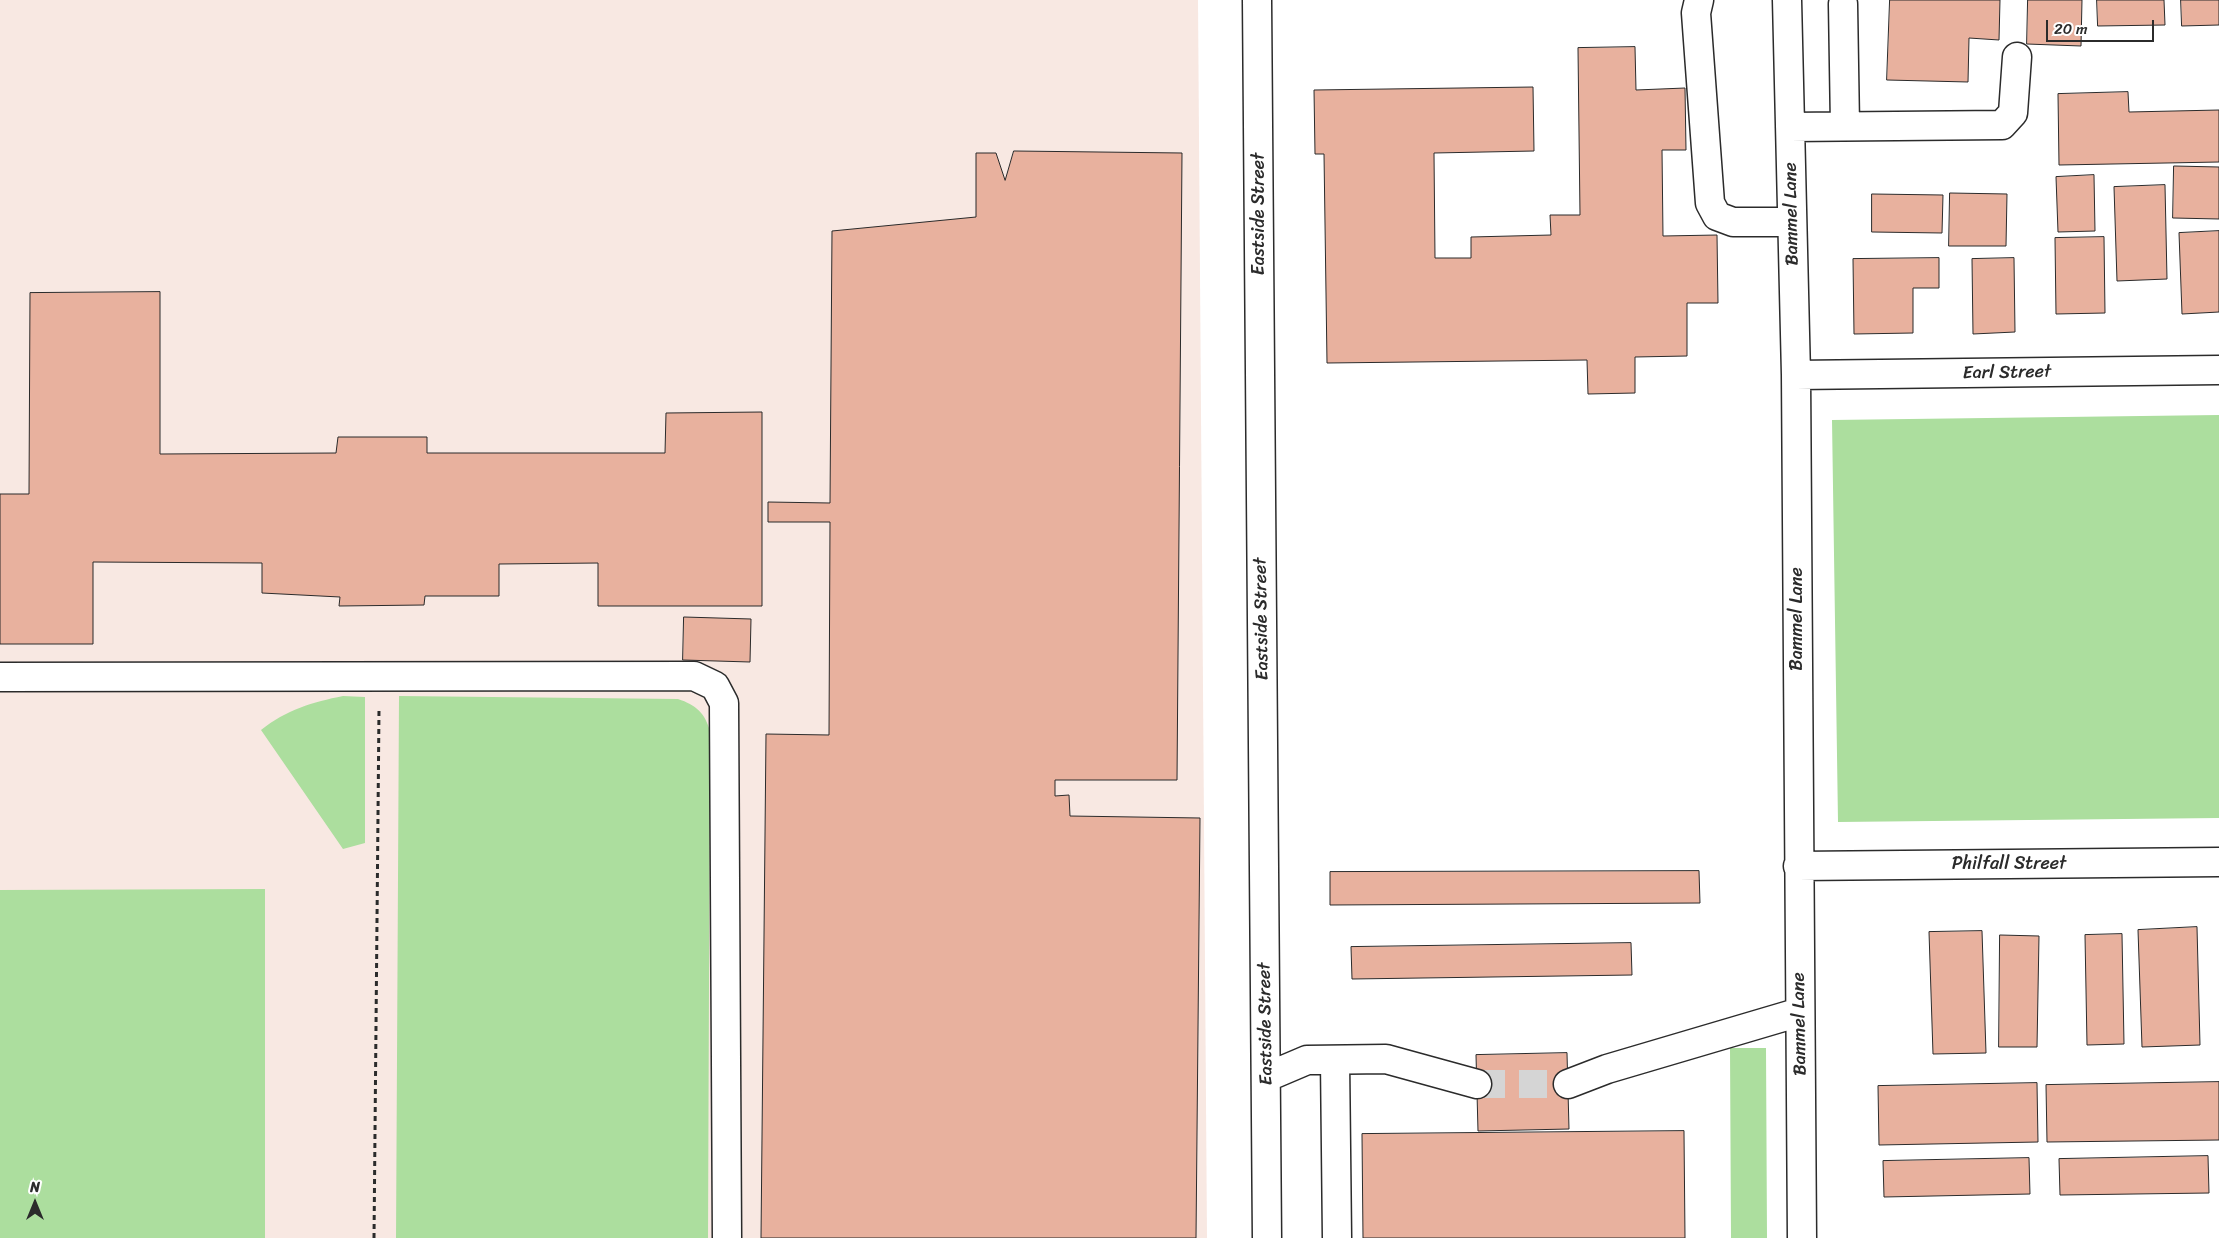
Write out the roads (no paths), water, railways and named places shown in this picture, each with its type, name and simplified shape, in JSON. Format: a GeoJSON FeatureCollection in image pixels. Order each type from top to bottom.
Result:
{"type":"FeatureCollection","features":[{"type":"Feature","properties":{"kind":"street","name":"Eastside Street"},"geometry":{"type":"LineString","coordinates":[[1257,0],[1267,1238]]}},
{"type":"Feature","properties":{"kind":"street"},"geometry":{"type":"LineString","coordinates":[[1699,0],[1696,13],[1710,203],[1717,216],[1733,222],[1792,222]]}},
{"type":"Feature","properties":{"kind":"street","name":"Bammel Lane"},"geometry":{"type":"LineString","coordinates":[[1786,0],[1796,375],[1802,1238]]}},
{"type":"Feature","properties":{"kind":"street"},"geometry":{"type":"LineString","coordinates":[[1843,4],[1845,126]]}},
{"type":"Feature","properties":{"kind":"street"},"geometry":{"type":"LineString","coordinates":[[1790,127],[2002,125],[2013,113],[2017,57]]}},
{"type":"Feature","properties":{"kind":"street","name":"Earl Street"},"geometry":{"type":"LineString","coordinates":[[1796,375],[2219,370]]}},
{"type":"Feature","properties":{"kind":"street"},"geometry":{"type":"LineString","coordinates":[[0,676],[694,676],[715,686],[724,703],[727,1238]]}},
{"type":"Feature","properties":{"kind":"street","name":"Philfall Street"},"geometry":{"type":"LineString","coordinates":[[1798,866],[2219,862]]}},
{"type":"Feature","properties":{"kind":"street"},"geometry":{"type":"LineString","coordinates":[[1568,1084],[1607,1070],[1800,1012]]}},
{"type":"Feature","properties":{"kind":"street"},"geometry":{"type":"LineString","coordinates":[[1266,1077],[1306,1060],[1386,1059],[1477,1084]]}},
{"type":"Feature","properties":{"kind":"street"},"geometry":{"type":"LineString","coordinates":[[1335,1060],[1337,1238]]}},
{"type":"Feature","properties":{"kind":"tunnel"},"geometry":{"type":"LineString","coordinates":[[1477,1084],[1568,1084]]}}]}
